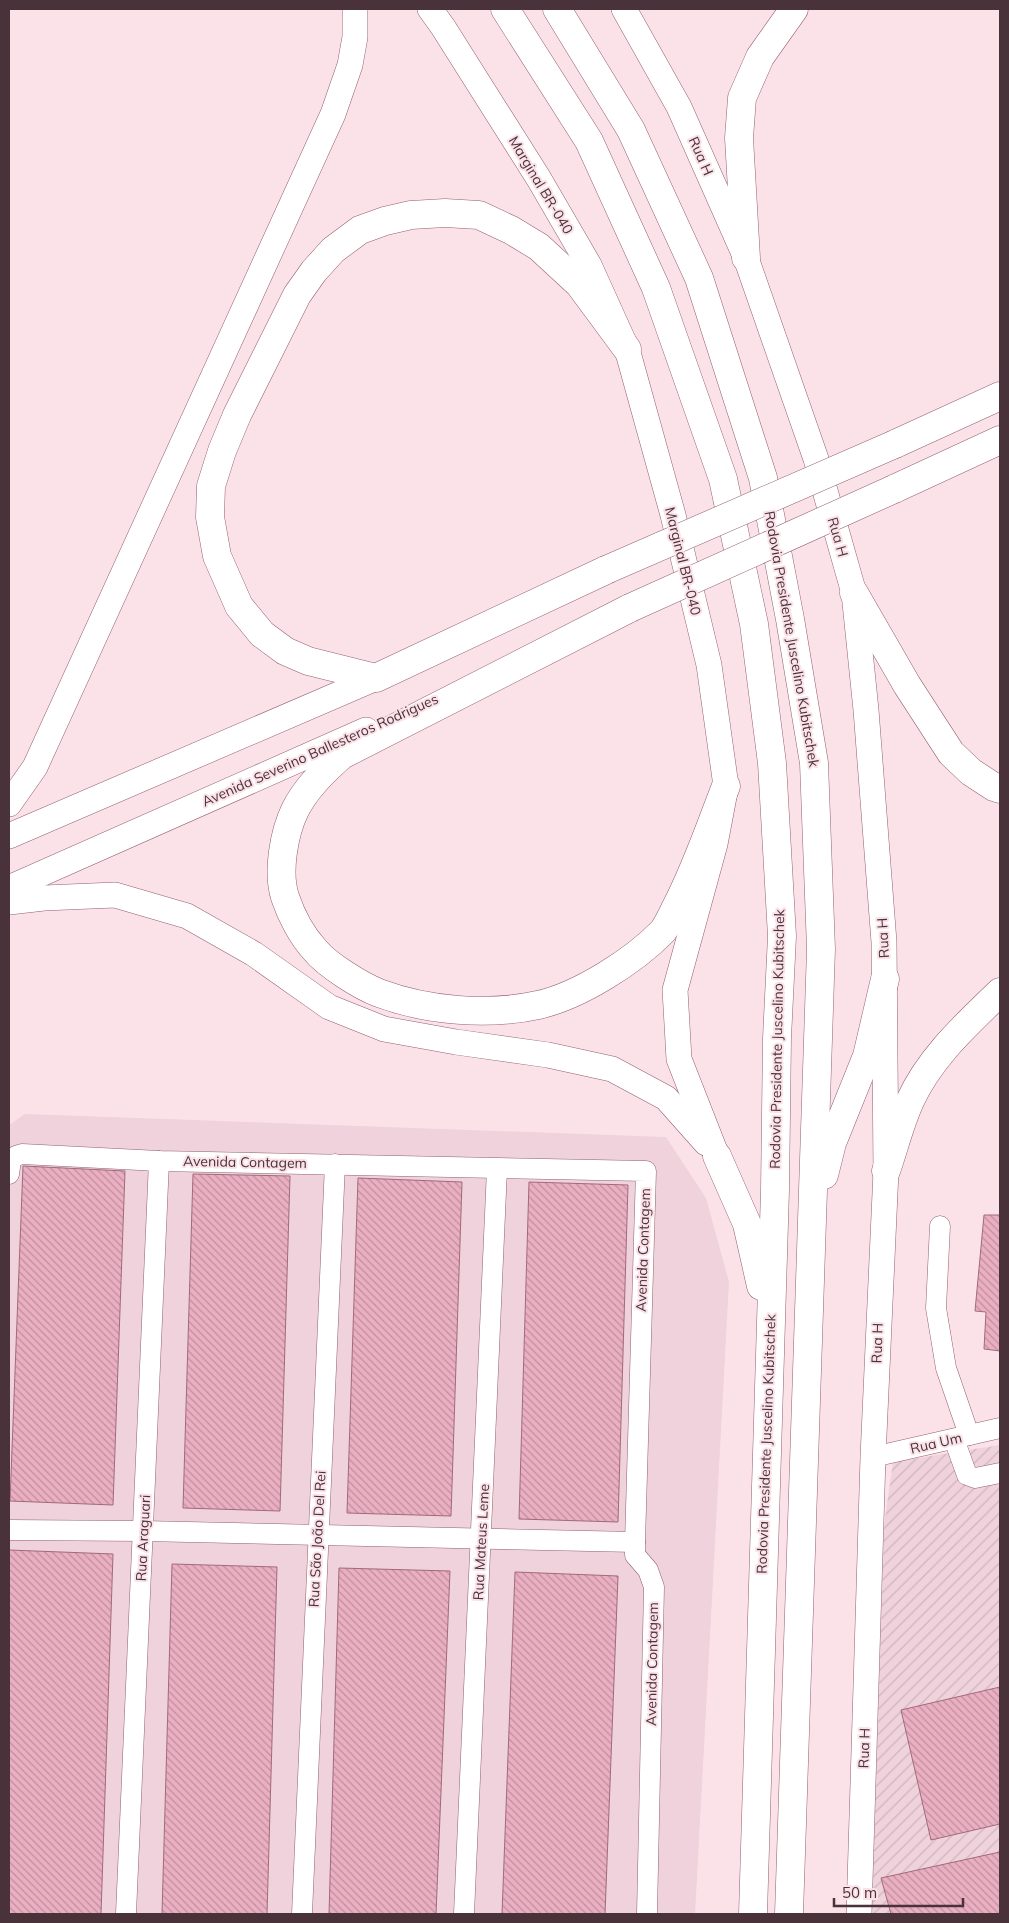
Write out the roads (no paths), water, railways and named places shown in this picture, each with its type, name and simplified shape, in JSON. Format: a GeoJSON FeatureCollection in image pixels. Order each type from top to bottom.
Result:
{"type":"FeatureCollection","features":[{"type":"Feature","properties":{"kind":"highway","name":"Rodovia Presidente Juscelino Kubitschek"},"geometry":{"type":"LineString","coordinates":[[505,9],[589,141],[656,288],[723,479],[754,624],[772,763],[782,936],[777,1038],[775,1180],[754,1914]]}},
{"type":"Feature","properties":{"kind":"highway","name":"Rodovia Presidente Juscelino Kubitschek"},"geometry":{"type":"LineString","coordinates":[[557,9],[631,130],[699,278],[764,478],[814,763],[821,949],[789,1914]]}},
{"type":"Feature","properties":{"kind":"highway"},"geometry":{"type":"LineString","coordinates":[[746,258],[739,138],[742,98],[760,57],[794,9]]}},
{"type":"Feature","properties":{"kind":"highway"},"geometry":{"type":"LineString","coordinates":[[627,349],[579,284],[539,247],[511,230],[479,216],[445,212],[411,215],[385,221],[360,230],[333,250],[314,270],[297,295],[234,424],[211,486],[210,517],[217,556],[239,606],[262,634],[285,651],[308,661],[376,678],[606,570],[896,444],[1000,396]]}},
{"type":"Feature","properties":{"kind":"highway"},"geometry":{"type":"LineString","coordinates":[[959,459],[1000,440]]}},
{"type":"Feature","properties":{"kind":"highway"},"geometry":{"type":"LineString","coordinates":[[959,459],[1000,452]]}},
{"type":"Feature","properties":{"kind":"highway","name":"Avenida Severino Ballesteros Rodrigues"},"geometry":{"type":"LineString","coordinates":[[536,655],[630,608],[959,459]]}},
{"type":"Feature","properties":{"kind":"highway"},"geometry":{"type":"LineString","coordinates":[[854,593],[907,685],[952,753],[970,772],[1000,788]]}},
{"type":"Feature","properties":{"kind":"highway"},"geometry":{"type":"LineString","coordinates":[[536,655],[342,755],[316,779],[295,810],[284,843],[282,870],[285,896],[298,926],[316,951],[346,975],[378,992],[416,1004],[496,1011],[540,1005],[585,987],[623,964],[664,930],[687,886],[726,786]]}},
{"type":"Feature","properties":{"kind":"highway"},"geometry":{"type":"LineString","coordinates":[[812,1222],[832,1143],[867,1056],[885,979]]}},
{"type":"Feature","properties":{"kind":"highway"},"geometry":{"type":"LineString","coordinates":[[886,1171],[910,1101],[932,1063],[949,1042],[1000,992]]}},
{"type":"Feature","properties":{"kind":"highway"},"geometry":{"type":"LineString","coordinates":[[717,1156],[747,1224],[770,1324]]}},
{"type":"Feature","properties":{"kind":"main road"},"geometry":{"type":"LineString","coordinates":[[9,804],[34,768],[333,114],[350,65],[355,37],[355,9]]}},
{"type":"Feature","properties":{"kind":"main road","name":"Marginal BR-040"},"geometry":{"type":"LineString","coordinates":[[430,9],[539,179],[589,265],[627,349],[673,515],[706,655],[726,786],[715,844],[675,990],[679,1059],[717,1156]]}},
{"type":"Feature","properties":{"kind":"main road","name":"Rua H"},"geometry":{"type":"LineString","coordinates":[[624,9],[679,107],[746,258],[816,459],[854,593],[884,932],[886,1171],[872,1457],[859,1914]]}},
{"type":"Feature","properties":{"kind":"main road","name":"Avenida Severino Ballesteros Rodrigues"},"geometry":{"type":"LineString","coordinates":[[9,888],[536,655]]}},
{"type":"Feature","properties":{"kind":"main road"},"geometry":{"type":"LineString","coordinates":[[9,836],[376,678]]}},
{"type":"Feature","properties":{"kind":"main road"},"geometry":{"type":"LineString","coordinates":[[9,902],[44,898],[115,895],[187,916],[254,954],[329,1007],[384,1029],[456,1042],[548,1055],[612,1069],[666,1098],[717,1156]]}},
{"type":"Feature","properties":{"kind":"lane","name":"Avenida Contagem"},"geometry":{"type":"LineString","coordinates":[[9,1174],[11,1160],[22,1154],[159,1161],[646,1171],[634,1542],[635,1555],[648,1570],[654,1587],[648,1914]]}},
{"type":"Feature","properties":{"kind":"lane","name":"Rua Araguari"},"geometry":{"type":"LineString","coordinates":[[126,1914],[159,1161]]}},
{"type":"Feature","properties":{"kind":"lane","name":"Rua São João Del Rei"},"geometry":{"type":"LineString","coordinates":[[302,1914],[317,1535],[335,1164]]}},
{"type":"Feature","properties":{"kind":"lane","name":"Rua Mateus Leme"},"geometry":{"type":"LineString","coordinates":[[464,1914],[497,1169]]}},
{"type":"Feature","properties":{"kind":"lane"},"geometry":{"type":"LineString","coordinates":[[940,1226],[936,1308],[946,1368],[962,1437],[967,1475],[975,1478],[1000,1473]]}},
{"type":"Feature","properties":{"kind":"lane","name":"Rua Um"},"geometry":{"type":"LineString","coordinates":[[872,1457],[1000,1428]]}},
{"type":"Feature","properties":{"kind":"lane"},"geometry":{"type":"LineString","coordinates":[[9,1530],[143,1531],[634,1542]]}}]}
